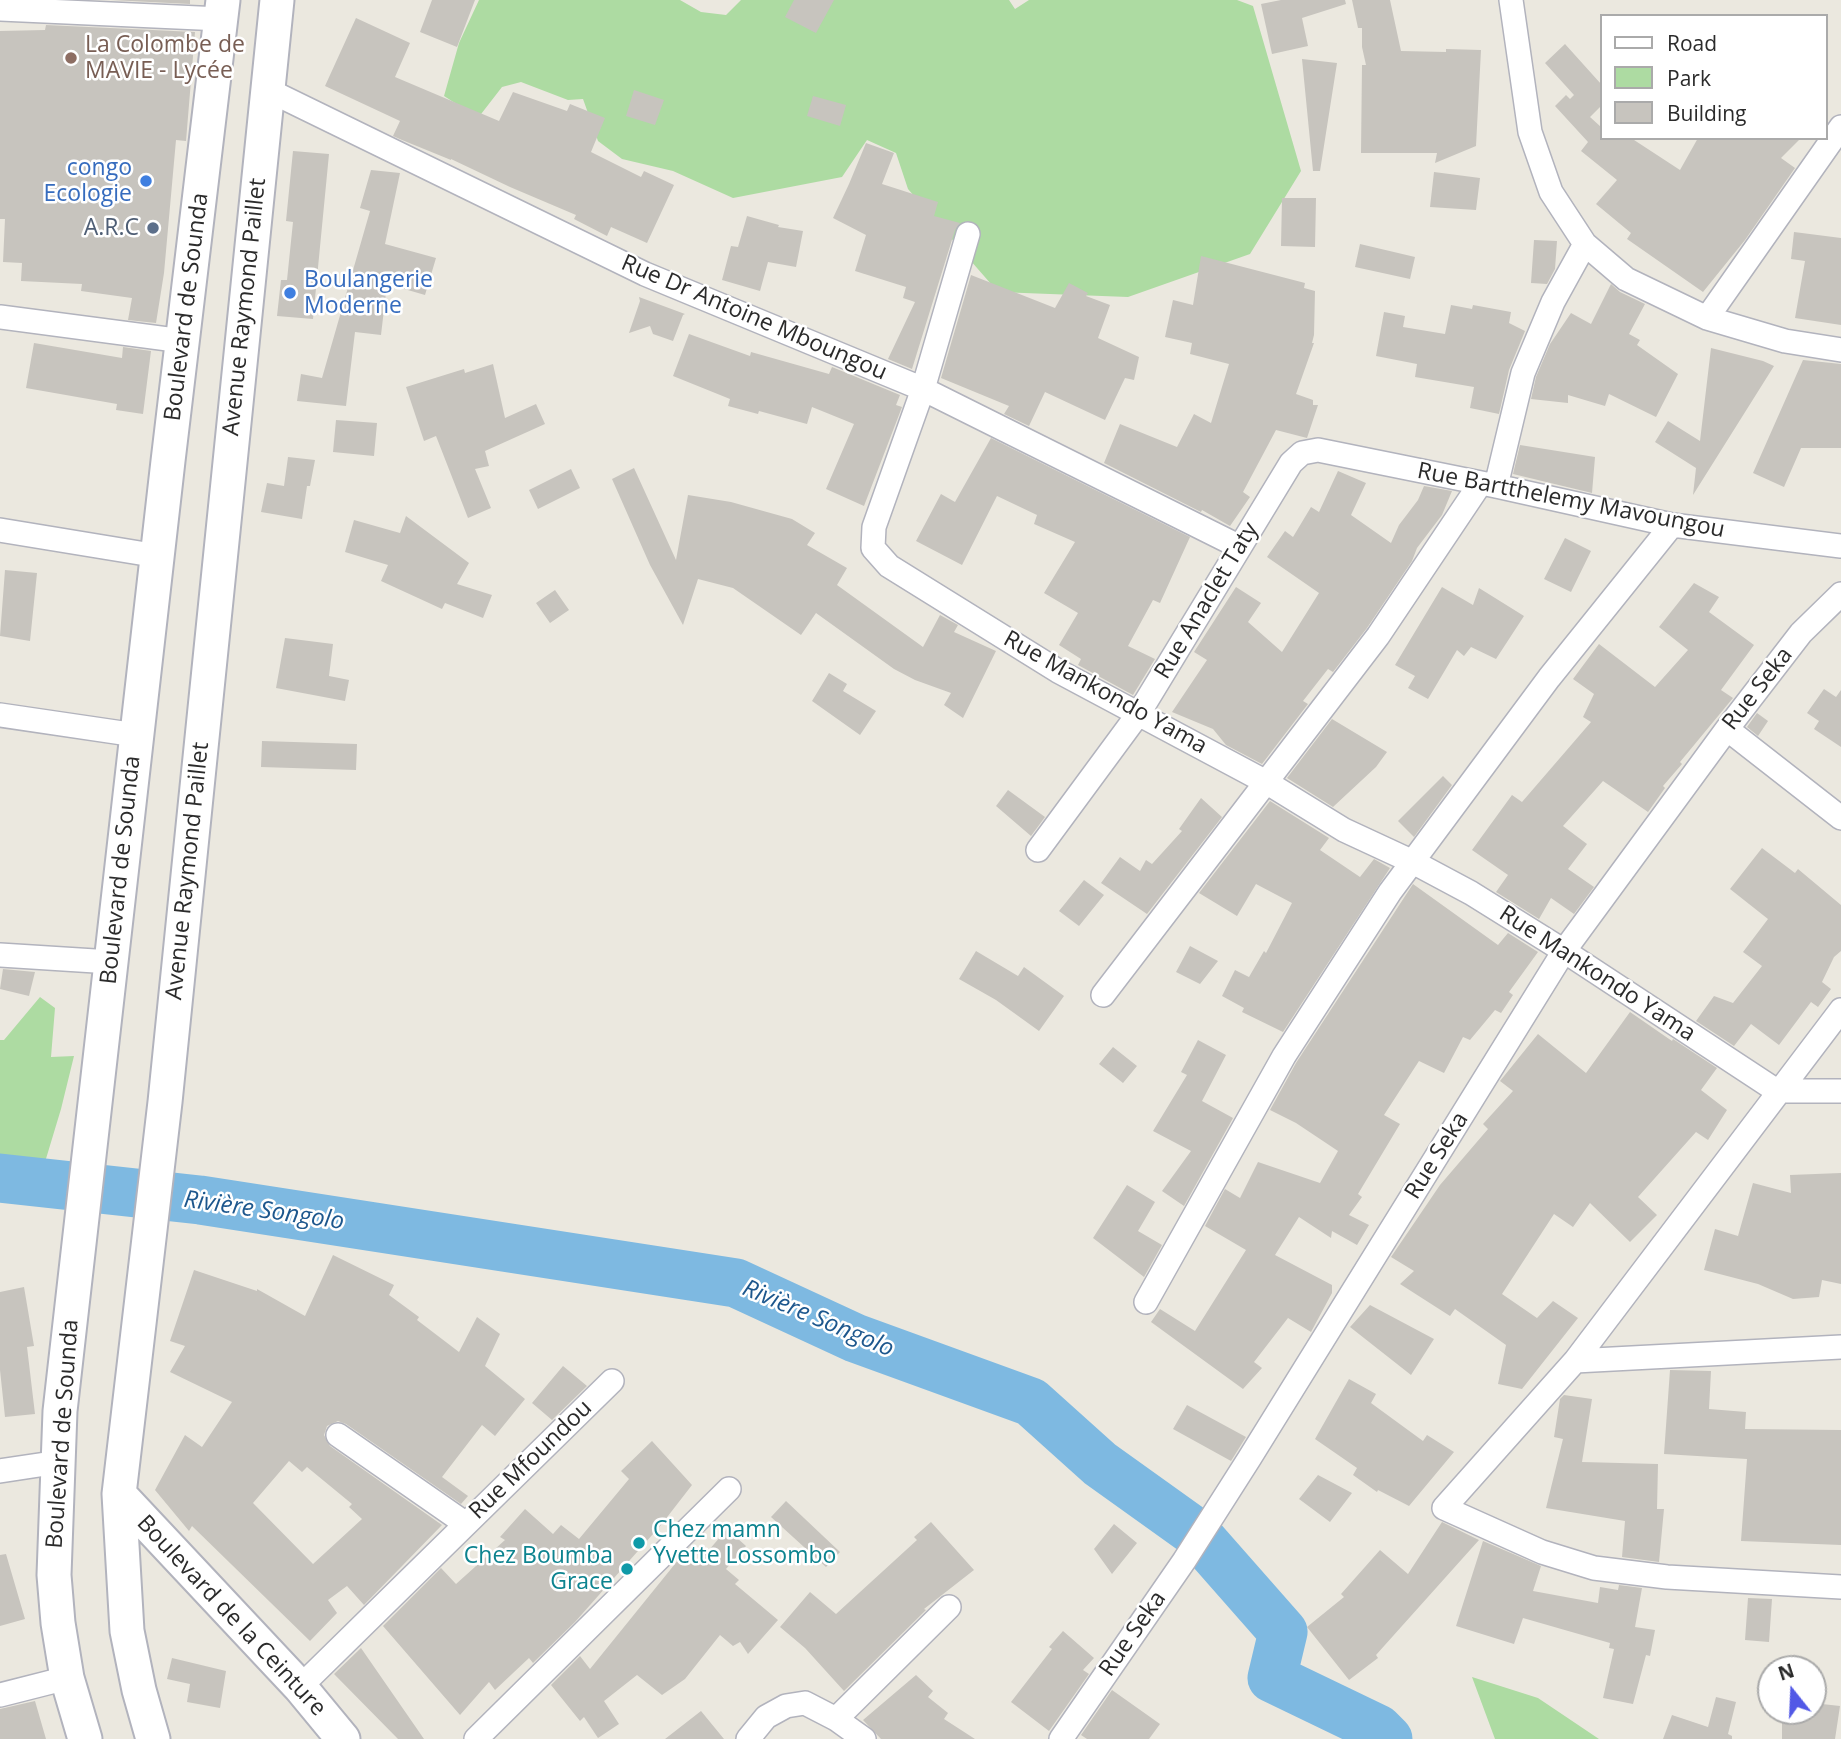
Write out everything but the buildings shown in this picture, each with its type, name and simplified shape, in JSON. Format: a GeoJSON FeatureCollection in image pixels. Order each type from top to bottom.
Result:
{"type":"FeatureCollection","features":[{"type":"Feature","properties":{"kind":"main road","name":"Avenue Raymond Paillet"},"geometry":{"type":"LineString","coordinates":[[153,1739],[138,1690],[127,1632],[118,1494],[158,1161],[277,0]]}},
{"type":"Feature","properties":{"kind":"main road","name":"Boulevard de Sounda"},"geometry":{"type":"LineString","coordinates":[[85,1739],[67,1678],[54,1575],[60,1411],[222,9]]}},
{"type":"Feature","properties":{"kind":"main road","name":"Boulevard de la Ceinture"},"geometry":{"type":"LineString","coordinates":[[118,1494],[300,1687],[343,1739]]}},
{"type":"Feature","properties":{"kind":"street"},"geometry":{"type":"LineString","coordinates":[[0,9],[222,9]]}},
{"type":"Feature","properties":{"kind":"street"},"geometry":{"type":"LineString","coordinates":[[1513,10],[1530,132],[1551,192],[1585,244],[1626,279],[1707,318],[1785,341],[1841,350]]}},
{"type":"Feature","properties":{"kind":"street","name":"Rue Dr Antoine Mboungou"},"geometry":{"type":"LineString","coordinates":[[268,90],[645,274],[923,389],[1240,547]]}},
{"type":"Feature","properties":{"kind":"street"},"geometry":{"type":"LineString","coordinates":[[1707,318],[1832,150],[1841,127]]}},
{"type":"Feature","properties":{"kind":"street"},"geometry":{"type":"LineString","coordinates":[[923,389],[968,234]]}},
{"type":"Feature","properties":{"kind":"street"},"geometry":{"type":"LineString","coordinates":[[1103,995],[1378,636],[1488,485],[1523,373],[1553,302],[1585,244]]}},
{"type":"Feature","properties":{"kind":"street"},"geometry":{"type":"LineString","coordinates":[[0,317],[183,341]]}},
{"type":"Feature","properties":{"kind":"street","name":"Rue Mankondo Yama"},"geometry":{"type":"LineString","coordinates":[[923,389],[874,527],[873,548],[888,566],[1058,671],[1266,782],[1344,830],[1471,893],[1777,1091]]}},
{"type":"Feature","properties":{"kind":"street","name":"Rue Bartthelemy Mavoungou"},"geometry":{"type":"LineString","coordinates":[[1302,453],[1318,450],[1672,525],[1841,546]]}},
{"type":"Feature","properties":{"kind":"street","name":"Rue Anaclet Taty"},"geometry":{"type":"LineString","coordinates":[[1038,850],[1139,713],[1291,463],[1302,453]]}},
{"type":"Feature","properties":{"kind":"street"},"geometry":{"type":"LineString","coordinates":[[1146,1302],[1284,1056],[1355,944],[1549,678],[1672,525]]}},
{"type":"Feature","properties":{"kind":"street"},"geometry":{"type":"LineString","coordinates":[[0,530],[158,555]]}},
{"type":"Feature","properties":{"kind":"street","name":"Rue Seka"},"geometry":{"type":"LineString","coordinates":[[1061,1739],[1184,1560],[1564,951],[1801,633],[1841,593]]}},
{"type":"Feature","properties":{"kind":"street"},"geometry":{"type":"LineString","coordinates":[[0,715],[136,735]]}},
{"type":"Feature","properties":{"kind":"street"},"geometry":{"type":"LineString","coordinates":[[1727,729],[1841,818]]}},
{"type":"Feature","properties":{"kind":"street"},"geometry":{"type":"LineString","coordinates":[[0,955],[111,962]]}},
{"type":"Feature","properties":{"kind":"street"},"geometry":{"type":"LineString","coordinates":[[1841,1010],[1575,1361],[1444,1507],[1542,1552],[1594,1568],[1667,1577],[1841,1587]]}},
{"type":"Feature","properties":{"kind":"street"},"geometry":{"type":"LineString","coordinates":[[1777,1091],[1841,1091]]}},
{"type":"Feature","properties":{"kind":"street"},"geometry":{"type":"LineString","coordinates":[[1575,1361],[1841,1347]]}},
{"type":"Feature","properties":{"kind":"street","name":"Rue Mfoundou"},"geometry":{"type":"LineString","coordinates":[[300,1687],[612,1381]]}},
{"type":"Feature","properties":{"kind":"street"},"geometry":{"type":"LineString","coordinates":[[338,1436],[466,1524]]}},
{"type":"Feature","properties":{"kind":"street"},"geometry":{"type":"LineString","coordinates":[[0,1471],[58,1462]]}},
{"type":"Feature","properties":{"kind":"street"},"geometry":{"type":"LineString","coordinates":[[476,1739],[729,1489]]}},
{"type":"Feature","properties":{"kind":"street"},"geometry":{"type":"LineString","coordinates":[[836,1719],[949,1607]]}},
{"type":"Feature","properties":{"kind":"street"},"geometry":{"type":"LineString","coordinates":[[0,1695],[67,1678]]}},
{"type":"Feature","properties":{"kind":"street"},"geometry":{"type":"LineString","coordinates":[[748,1739],[766,1717],[786,1706],[805,1703],[836,1719],[864,1739]]}},
{"type":"Feature","properties":{"kind":"green space"},"geometry":{"type":"Polygon","coordinates":[[[479,0],[680,0],[701,12],[726,15],[741,0],[1009,0],[1015,9],[1029,0],[1237,0],[1253,6],[1301,171],[1250,254],[1128,297],[998,292],[908,189],[896,153],[867,140],[842,177],[733,198],[673,171],[622,159],[598,141],[583,99],[568,100],[521,82],[502,87],[478,118],[444,96],[459,43],[479,0]]]}},
{"type":"Feature","properties":{"kind":"green space"},"geometry":{"type":"Polygon","coordinates":[[[40,997],[55,1008],[51,1057],[74,1056],[42,1172],[0,1169],[0,1040],[4,1040],[40,997]]]}},
{"type":"Feature","properties":{"kind":"green space"},"geometry":{"type":"Polygon","coordinates":[[[1472,1677],[1538,1698],[1599,1739],[1495,1739],[1472,1677]]]}},
{"type":"Feature","properties":{"kind":"waterway","name":"Rivière Songolo"},"geometry":{"type":"LineString","coordinates":[[0,1178],[200,1200],[736,1283],[855,1338],[1031,1402],[1100,1464],[1195,1532],[1283,1632],[1272,1678],[1378,1729],[1388,1739]]}},
{"type":"Feature","properties":{"kind":"place","name":"La Colombe de MAVIE - Lycée"},"geometry":{"type":"Point","coordinates":[71,58]}},
{"type":"Feature","properties":{"kind":"place","name":"congo Ecologie"},"geometry":{"type":"Point","coordinates":[146,181]}},
{"type":"Feature","properties":{"kind":"place","name":"A.R.C"},"geometry":{"type":"Point","coordinates":[153,228]}},
{"type":"Feature","properties":{"kind":"place","name":"Boulangerie Moderne"},"geometry":{"type":"Point","coordinates":[290,293]}},
{"type":"Feature","properties":{"kind":"place","name":"Chez mamn Yvette Lossombo"},"geometry":{"type":"Point","coordinates":[639,1543]}},
{"type":"Feature","properties":{"kind":"place","name":"Chez Boumba Grace"},"geometry":{"type":"Point","coordinates":[627,1569]}}]}
